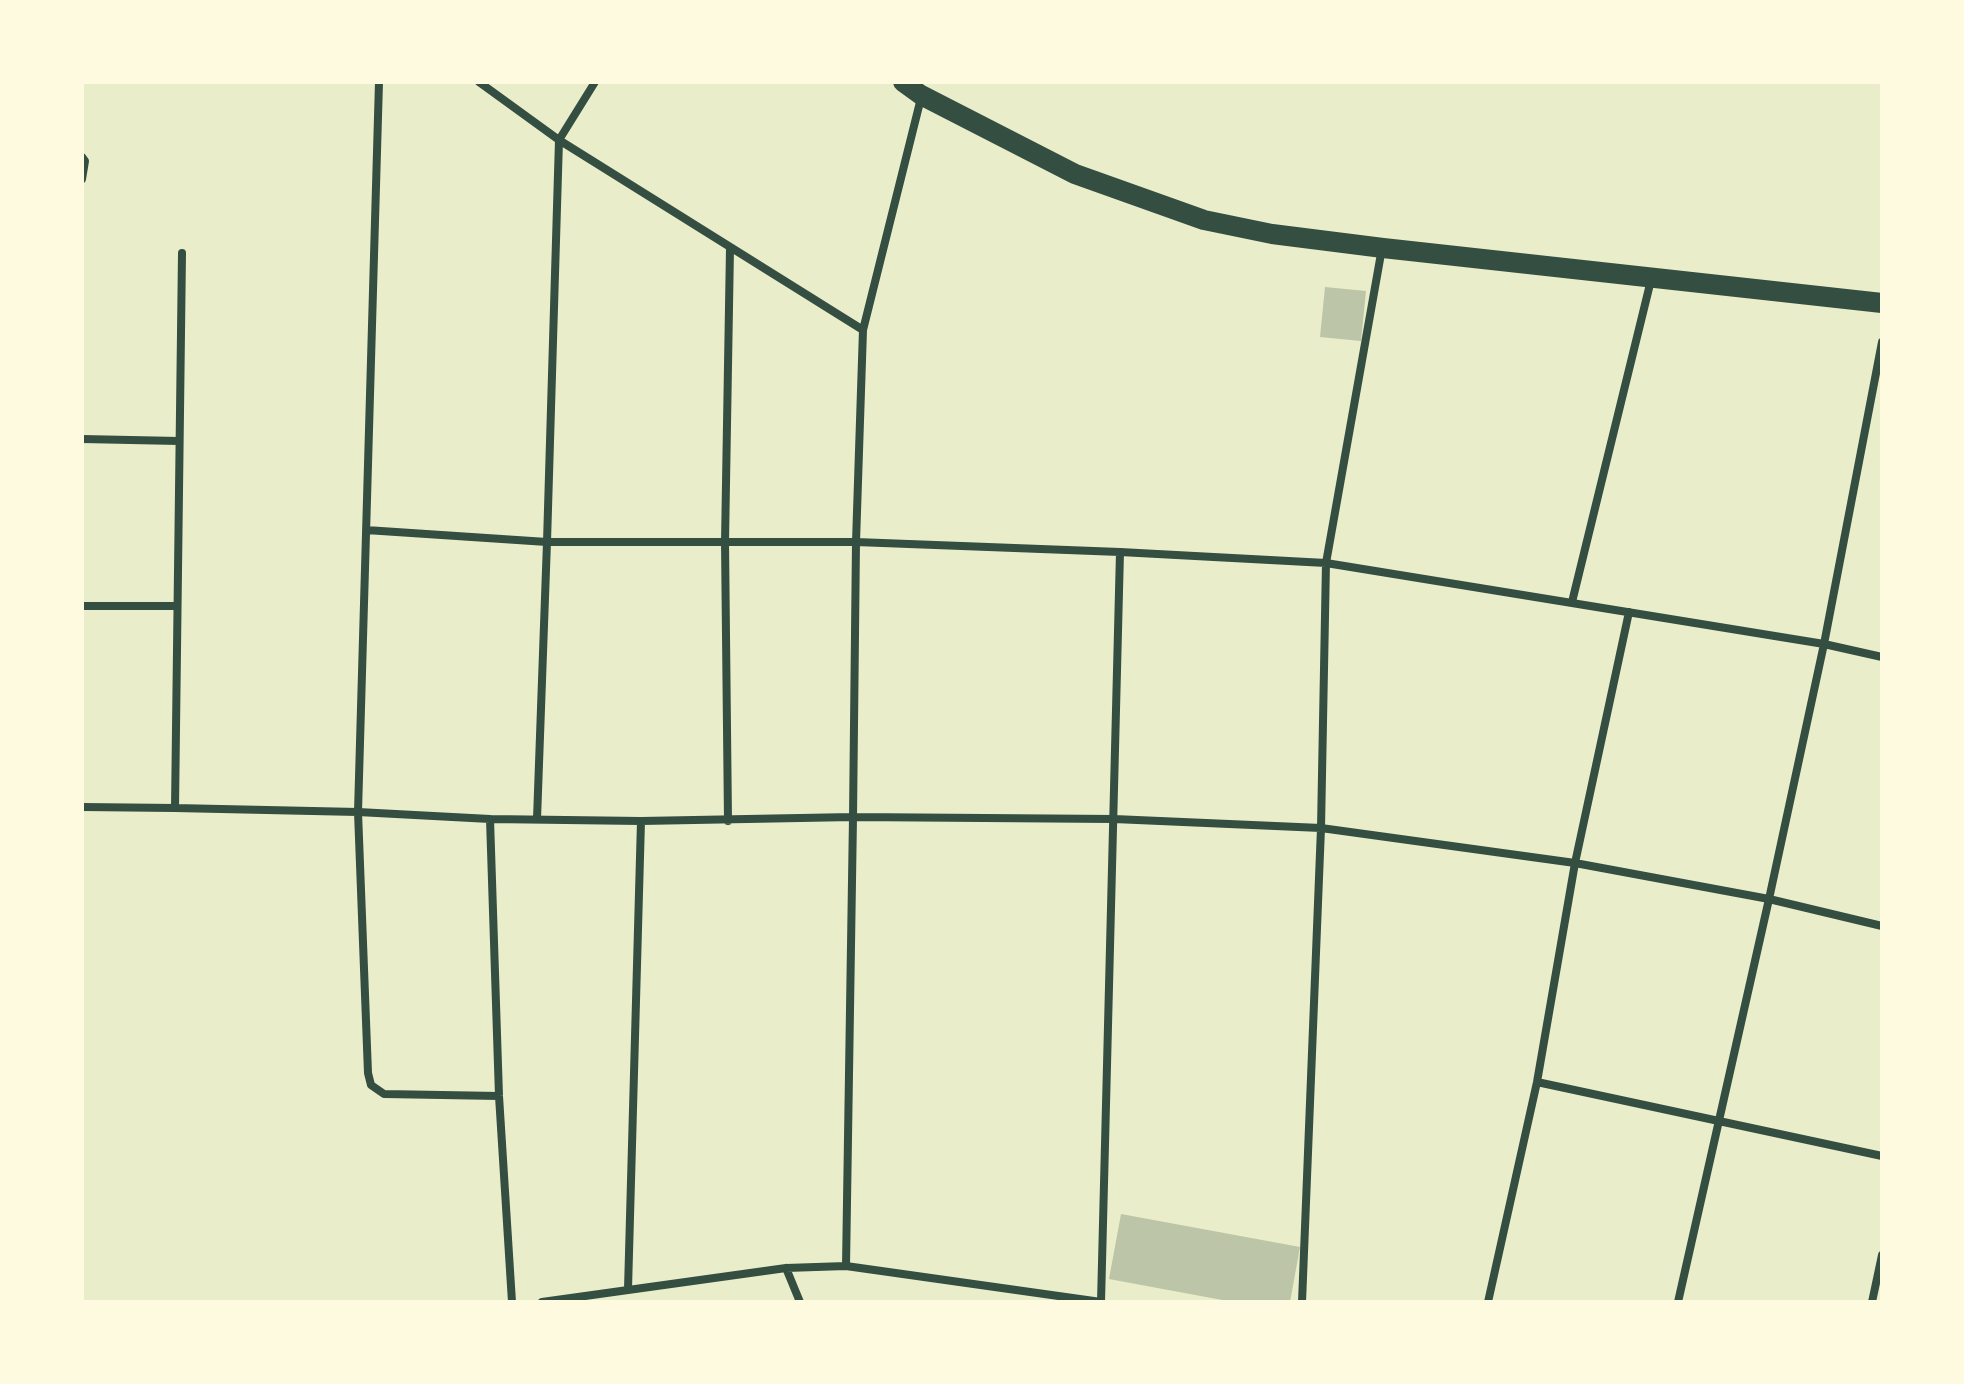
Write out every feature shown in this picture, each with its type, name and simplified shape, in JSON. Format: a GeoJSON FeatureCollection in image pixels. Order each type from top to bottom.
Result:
{"type":"FeatureCollection","features":[{"type":"Feature","properties":{"kind":"main road"},"geometry":{"type":"LineString","coordinates":[[903,82],[921,95],[1075,174],[1204,220],[1272,234],[1383,248],[1882,303]]}},
{"type":"Feature","properties":{"kind":"street"},"geometry":{"type":"LineString","coordinates":[[379,82],[358,812],[368,1073],[371,1085],[384,1094],[499,1096]]}},
{"type":"Feature","properties":{"kind":"street"},"geometry":{"type":"LineString","coordinates":[[479,82],[559,140],[863,330]]}},
{"type":"Feature","properties":{"kind":"street"},"geometry":{"type":"LineString","coordinates":[[537,819],[559,140],[595,82]]}},
{"type":"Feature","properties":{"kind":"street"},"geometry":{"type":"LineString","coordinates":[[846,1266],[856,542],[863,330],[921,95]]}},
{"type":"Feature","properties":{"kind":"street"},"geometry":{"type":"LineString","coordinates":[[82,157],[85,161],[82,179]]}},
{"type":"Feature","properties":{"kind":"street"},"geometry":{"type":"LineString","coordinates":[[728,821],[725,542],[730,248]]}},
{"type":"Feature","properties":{"kind":"street"},"geometry":{"type":"LineString","coordinates":[[1302,1302],[1321,828],[1326,563],[1383,248]]}},
{"type":"Feature","properties":{"kind":"street"},"geometry":{"type":"LineString","coordinates":[[175,808],[182,253]]}},
{"type":"Feature","properties":{"kind":"street"},"geometry":{"type":"LineString","coordinates":[[1572,602],[1652,277]]}},
{"type":"Feature","properties":{"kind":"street"},"geometry":{"type":"LineString","coordinates":[[1678,1302],[1824,644],[1882,342]]}},
{"type":"Feature","properties":{"kind":"street"},"geometry":{"type":"LineString","coordinates":[[82,439],[179,441]]}},
{"type":"Feature","properties":{"kind":"street"},"geometry":{"type":"LineString","coordinates":[[366,530],[547,542],[856,542],[1326,563],[1824,644],[1882,657]]}},
{"type":"Feature","properties":{"kind":"street"},"geometry":{"type":"LineString","coordinates":[[542,1302],[786,1268],[846,1266],[1101,1302],[1120,552]]}},
{"type":"Feature","properties":{"kind":"street"},"geometry":{"type":"LineString","coordinates":[[82,606],[177,606]]}},
{"type":"Feature","properties":{"kind":"street"},"geometry":{"type":"LineString","coordinates":[[1488,1302],[1537,1082],[1575,863],[1629,612]]}},
{"type":"Feature","properties":{"kind":"street"},"geometry":{"type":"LineString","coordinates":[[82,807],[641,821],[853,817],[1114,819],[1321,828],[1575,863],[1769,899],[1882,926]]}},
{"type":"Feature","properties":{"kind":"street"},"geometry":{"type":"LineString","coordinates":[[490,819],[499,1096],[512,1302]]}},
{"type":"Feature","properties":{"kind":"street"},"geometry":{"type":"LineString","coordinates":[[628,1289],[641,821]]}},
{"type":"Feature","properties":{"kind":"street"},"geometry":{"type":"LineString","coordinates":[[1537,1082],[1882,1156]]}},
{"type":"Feature","properties":{"kind":"street"},"geometry":{"type":"LineString","coordinates":[[1872,1302],[1882,1255]]}},
{"type":"Feature","properties":{"kind":"street"},"geometry":{"type":"LineString","coordinates":[[786,1268],[800,1302]]}},
{"type":"Feature","properties":{"kind":"building"},"geometry":{"type":"Polygon","coordinates":[[[1325,287],[1366,291],[1361,341],[1320,337],[1325,287]]]}},
{"type":"Feature","properties":{"kind":"building"},"geometry":{"type":"Polygon","coordinates":[[[1121,1214],[1300,1247],[1290,1302],[1233,1302],[1109,1279],[1121,1214]]]}}]}
